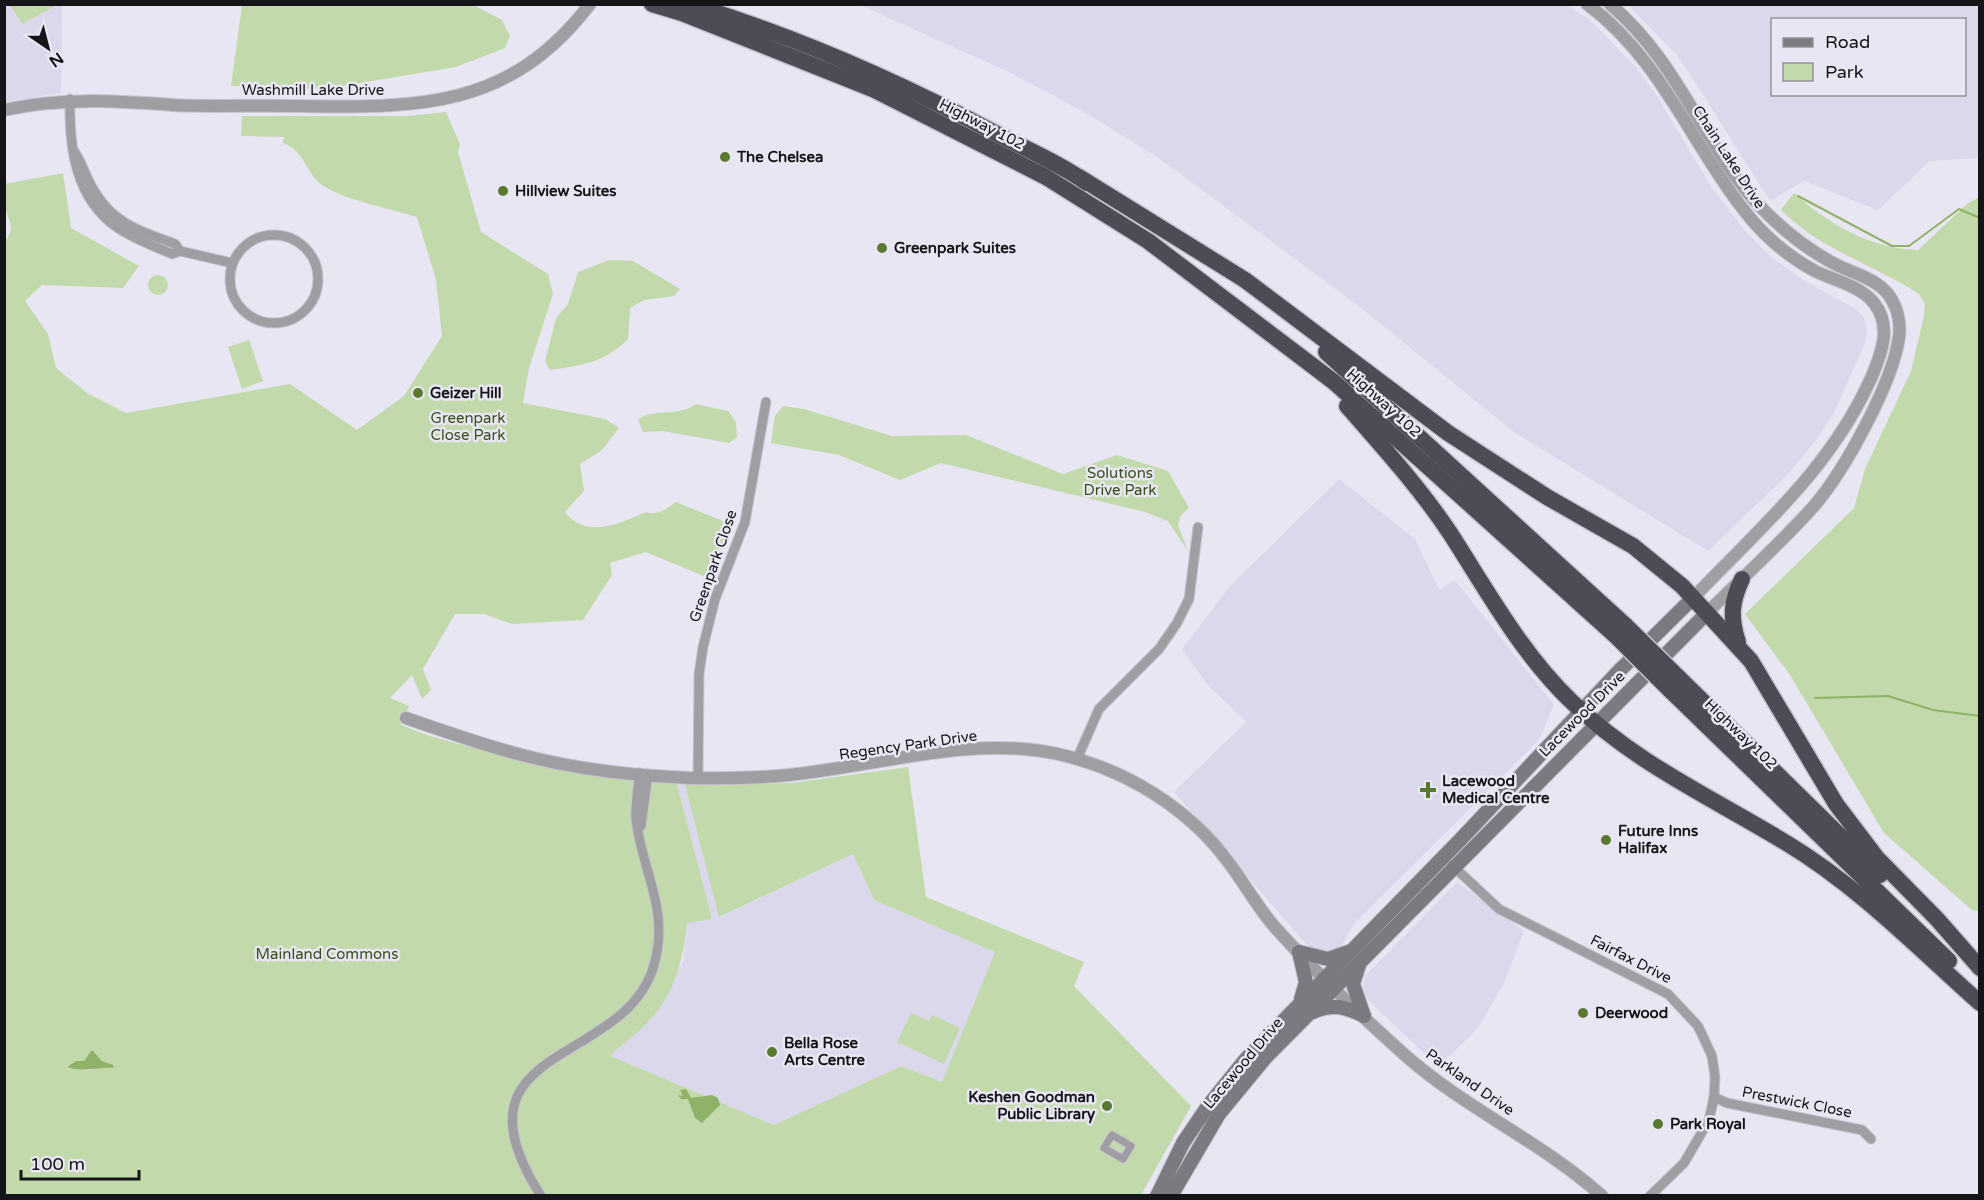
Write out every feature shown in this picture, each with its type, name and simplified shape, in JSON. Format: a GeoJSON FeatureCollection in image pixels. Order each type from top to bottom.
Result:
{"type":"FeatureCollection","features":[{"type":"Feature","properties":{"kind":"highway","name":"Highway 102"},"geometry":{"type":"LineString","coordinates":[[652,4],[682,13],[875,90],[1046,177],[1148,241],[1334,382],[1622,632]]}},
{"type":"Feature","properties":{"kind":"highway","name":"Highway 102"},"geometry":{"type":"LineString","coordinates":[[689,4],[753,23],[944,106],[1079,177],[1225,275],[1345,368],[1674,683],[1980,992]]}},
{"type":"Feature","properties":{"kind":"highway"},"geometry":{"type":"LineString","coordinates":[[1079,177],[1245,279],[1448,433],[1547,497],[1633,546],[1694,597],[1751,661],[1836,804],[1877,858],[1937,919],[1980,970]]}},
{"type":"Feature","properties":{"kind":"highway"},"geometry":{"type":"LineString","coordinates":[[1148,241],[1298,359],[1337,394],[1392,457],[1448,531],[1525,649],[1581,711],[1630,752],[1788,844],[1846,884],[1980,1003]]}},
{"type":"Feature","properties":{"kind":"highway"},"geometry":{"type":"LineString","coordinates":[[1741,648],[1732,624],[1732,609],[1733,598],[1742,579]]}},
{"type":"Feature","properties":{"kind":"highway","name":"Highway 102"},"geometry":{"type":"LineString","coordinates":[[1674,683],[1980,970]]}},
{"type":"Feature","properties":{"kind":"main road","name":"Lacewood Drive"},"geometry":{"type":"LineString","coordinates":[[1448,862],[1581,711],[1694,597]]}},
{"type":"Feature","properties":{"kind":"main road","name":"Lacewood Drive"},"geometry":{"type":"LineString","coordinates":[[1171,1196],[1219,1114],[1330,982],[1448,862],[1596,724],[1708,612]]}},
{"type":"Feature","properties":{"kind":"main road"},"geometry":{"type":"LineString","coordinates":[[1298,1004],[1306,982],[1299,952],[1328,959],[1358,954],[1353,984],[1364,1017]]}},
{"type":"Feature","properties":{"kind":"main road","name":"Lacewood Drive"},"geometry":{"type":"LineString","coordinates":[[1156,1196],[1183,1143],[1208,1106],[1246,1059],[1298,1004],[1330,982]]}},
{"type":"Feature","properties":{"kind":"main road"},"geometry":{"type":"LineString","coordinates":[[1302,1018],[1331,1006],[1348,1008],[1364,1017]]}},
{"type":"Feature","properties":{"kind":"street","name":"Washmill Lake Drive"},"geometry":{"type":"LineString","coordinates":[[4,110],[70,99],[175,105],[384,106],[432,102],[472,92],[516,72],[556,42],[590,4]]}},
{"type":"Feature","properties":{"kind":"street","name":"Chain Lake Drive"},"geometry":{"type":"LineString","coordinates":[[1587,4],[1623,36],[1651,68],[1733,196],[1753,222],[1800,261],[1872,300],[1880,313],[1885,329]]}},
{"type":"Feature","properties":{"kind":"street","name":"Chain Lake Drive"},"geometry":{"type":"LineString","coordinates":[[1610,4],[1665,62],[1736,176],[1771,218],[1819,255],[1879,286],[1891,299],[1897,311]]}},
{"type":"Feature","properties":{"kind":"street"},"geometry":{"type":"LineString","coordinates":[[70,99],[74,151],[81,160],[94,192],[122,223],[175,244],[180,251],[232,263]]}},
{"type":"Feature","properties":{"kind":"street"},"geometry":{"type":"LineString","coordinates":[[274,234],[288,237],[301,244],[311,254],[318,282],[315,296],[307,308],[296,317],[282,322],[267,323],[253,318],[241,309],[232,296],[229,282],[232,263],[247,243],[274,234]]}},
{"type":"Feature","properties":{"kind":"street","name":"Lacewood Drive"},"geometry":{"type":"LineString","coordinates":[[1708,612],[1814,506],[1849,456],[1880,392],[1895,354],[1899,337],[1897,311]]}},
{"type":"Feature","properties":{"kind":"street","name":"Lacewood Drive"},"geometry":{"type":"LineString","coordinates":[[1694,597],[1795,494],[1832,449],[1870,380],[1881,351],[1885,329]]}},
{"type":"Feature","properties":{"kind":"street","name":"Greenpark Close"},"geometry":{"type":"LineString","coordinates":[[698,777],[699,674],[703,647],[715,599],[745,522],[766,402]]}},
{"type":"Feature","properties":{"kind":"street"},"geometry":{"type":"LineString","coordinates":[[1077,759],[1099,709],[1159,649],[1178,623],[1189,598],[1198,527]]}},
{"type":"Feature","properties":{"kind":"street","name":"Regency Park Drive"},"geometry":{"type":"LineString","coordinates":[[406,718],[520,755],[587,768],[644,774],[698,777],[797,774],[984,749],[1031,750],[1077,759],[1134,782],[1192,823],[1211,840],[1259,907],[1299,952],[1330,982]]}},
{"type":"Feature","properties":{"kind":"street"},"geometry":{"type":"LineString","coordinates":[[541,1196],[520,1155],[514,1129],[516,1102],[529,1077],[541,1066],[615,1022],[630,1008],[649,979],[659,942],[659,916],[639,834],[644,774]]}},
{"type":"Feature","properties":{"kind":"street","name":"Fairfax Drive"},"geometry":{"type":"LineString","coordinates":[[1448,862],[1499,909],[1668,994],[1698,1026],[1713,1056],[1714,1098],[1709,1120],[1697,1144],[1684,1162],[1650,1196]]}},
{"type":"Feature","properties":{"kind":"street","name":"Parkland Drive"},"geometry":{"type":"LineString","coordinates":[[1330,982],[1364,1017],[1439,1083],[1566,1166],[1602,1196]]}},
{"type":"Feature","properties":{"kind":"street","name":"Prestwick Close"},"geometry":{"type":"LineString","coordinates":[[1714,1098],[1727,1103],[1862,1130],[1871,1139]]}},
{"type":"Feature","properties":{"kind":"shaded area"},"geometry":{"type":"Polygon","coordinates":[[[5,5],[10,5],[22,24],[57,5],[62,5],[61,93],[5,102],[5,5]]]}},
{"type":"Feature","properties":{"kind":"shaded area"},"geometry":{"type":"Polygon","coordinates":[[[860,5],[1567,5],[1588,18],[1635,66],[1655,93],[1712,188],[1746,232],[1771,257],[1802,279],[1857,310],[1864,318],[1867,330],[1865,343],[1833,415],[1816,440],[1788,474],[1708,551],[1514,432],[1356,304],[1160,159],[1086,113],[1009,72],[860,5]]]}},
{"type":"Feature","properties":{"kind":"shaded area"},"geometry":{"type":"Polygon","coordinates":[[[1628,5],[1979,5],[1979,158],[1930,161],[1878,210],[1804,181],[1770,201],[1676,54],[1628,5]]]}},
{"type":"Feature","properties":{"kind":"shaded area"},"geometry":{"type":"Polygon","coordinates":[[[1339,479],[1415,539],[1439,590],[1455,580],[1554,705],[1539,740],[1355,923],[1328,969],[1174,792],[1246,722],[1207,684],[1182,649],[1230,586],[1339,479]]]}},
{"type":"Feature","properties":{"kind":"shaded area"},"geometry":{"type":"Polygon","coordinates":[[[677,784],[685,785],[720,917],[853,854],[874,900],[996,952],[942,1082],[901,1066],[774,1125],[609,1056],[646,1024],[683,962],[687,923],[712,919],[677,784]]]}},
{"type":"Feature","properties":{"kind":"shaded area"},"geometry":{"type":"Polygon","coordinates":[[[1457,882],[1524,931],[1504,983],[1478,1028],[1440,1065],[1425,1054],[1368,1000],[1363,987],[1365,976],[1457,882]]]}},
{"type":"Feature","properties":{"kind":"shaded area"},"geometry":{"type":"Polygon","coordinates":[[[92,1050],[102,1061],[113,1065],[114,1068],[73,1069],[67,1067],[76,1061],[84,1061],[92,1050]]]}},
{"type":"Feature","properties":{"kind":"shaded area"},"geometry":{"type":"Polygon","coordinates":[[[686,1089],[691,1098],[712,1095],[718,1098],[720,1105],[702,1123],[695,1118],[688,1099],[681,1099],[678,1095],[683,1096],[680,1090],[686,1089]]]}},
{"type":"Feature","properties":{"kind":"green space"},"geometry":{"type":"Polygon","coordinates":[[[10,5],[57,5],[22,24],[10,5]]]}},
{"type":"Feature","properties":{"kind":"green space"},"geometry":{"type":"Polygon","coordinates":[[[242,5],[473,5],[502,20],[510,36],[505,48],[456,67],[324,89],[231,86],[242,5]]]}},
{"type":"Feature","properties":{"kind":"green space","name":"Mainland Commons"},"geometry":{"type":"Polygon","coordinates":[[[446,112],[460,144],[458,152],[481,232],[548,274],[553,294],[529,368],[523,403],[605,419],[619,428],[602,450],[580,464],[584,491],[565,512],[583,525],[604,527],[646,512],[658,512],[676,502],[730,524],[708,578],[646,552],[610,563],[612,575],[583,620],[512,624],[484,614],[455,614],[423,669],[431,690],[422,699],[412,675],[390,698],[409,706],[401,725],[430,736],[548,768],[677,784],[712,919],[687,923],[680,965],[670,991],[645,1025],[610,1056],[774,1125],[901,1066],[942,1082],[995,952],[874,900],[853,854],[719,917],[685,785],[792,783],[908,767],[926,897],[1084,962],[1074,986],[1191,1106],[1141,1195],[5,1195],[4,244],[11,227],[5,204],[5,184],[63,173],[71,228],[139,266],[123,288],[42,285],[25,301],[48,334],[56,368],[87,393],[126,413],[290,384],[357,430],[404,396],[442,336],[436,280],[417,217],[359,201],[327,188],[314,177],[297,152],[283,143],[284,137],[241,136],[242,116],[408,116],[446,112]],[[92,1050],[85,1061],[66,1067],[90,1070],[113,1065],[102,1061],[92,1050]]]}},
{"type":"Feature","properties":{"kind":"green space"},"geometry":{"type":"Polygon","coordinates":[[[1794,193],[1821,215],[1852,233],[1884,245],[1918,250],[1967,204],[1979,197],[1979,911],[1972,910],[1884,833],[1790,675],[1745,614],[1854,508],[1865,469],[1911,371],[1924,316],[1925,304],[1919,294],[1831,247],[1781,210],[1794,193]]]}},
{"type":"Feature","properties":{"kind":"green space"},"geometry":{"type":"Polygon","coordinates":[[[609,260],[633,261],[680,289],[674,296],[644,300],[630,308],[628,339],[610,353],[592,362],[550,370],[545,361],[556,318],[568,304],[578,272],[609,260]]]}},
{"type":"Feature","properties":{"kind":"green space"},"geometry":{"type":"Polygon","coordinates":[[[158,275],[165,278],[168,285],[165,292],[158,295],[151,292],[148,285],[151,278],[158,275]]]}},
{"type":"Feature","properties":{"kind":"green space"},"geometry":{"type":"Polygon","coordinates":[[[249,340],[263,381],[242,389],[228,347],[249,340]]]}},
{"type":"Feature","properties":{"kind":"green space"},"geometry":{"type":"Polygon","coordinates":[[[696,404],[728,411],[736,422],[737,437],[729,443],[663,431],[643,432],[638,419],[652,414],[682,410],[696,404]]]}},
{"type":"Feature","properties":{"kind":"green space","name":"Solutions Drive Park"},"geometry":{"type":"Polygon","coordinates":[[[783,406],[804,409],[892,436],[966,435],[1063,474],[1117,455],[1168,471],[1189,508],[1181,515],[1178,525],[1188,551],[1168,521],[1145,512],[941,463],[900,480],[839,455],[771,443],[775,416],[783,406]]]}},
{"type":"Feature","properties":{"kind":"green space"},"geometry":{"type":"Polygon","coordinates":[[[911,1013],[929,1021],[932,1015],[960,1028],[944,1064],[897,1042],[911,1013]]]}},
{"type":"Feature","properties":{"kind":"waterway"},"geometry":{"type":"LineString","coordinates":[[1798,196],[1892,246],[1909,246],[1959,209],[1980,218]]}},
{"type":"Feature","properties":{"kind":"waterway"},"geometry":{"type":"LineString","coordinates":[[1815,698],[1888,696],[1933,710],[1980,716]]}},
{"type":"Feature","properties":{"kind":"place","name":"The Chelsea"},"geometry":{"type":"Point","coordinates":[725,157]}},
{"type":"Feature","properties":{"kind":"place","name":"Hillview Suites"},"geometry":{"type":"Point","coordinates":[503,191]}},
{"type":"Feature","properties":{"kind":"place","name":"Greenpark Suites"},"geometry":{"type":"Point","coordinates":[882,248]}},
{"type":"Feature","properties":{"kind":"place","name":"Geizer Hill"},"geometry":{"type":"Point","coordinates":[418,393]}},
{"type":"Feature","properties":{"kind":"place","name":"Lacewood Medical Centre"},"geometry":{"type":"Point","coordinates":[1428,790]}},
{"type":"Feature","properties":{"kind":"place","name":"Future Inns Halifax"},"geometry":{"type":"Point","coordinates":[1606,840]}},
{"type":"Feature","properties":{"kind":"place","name":"Deerwood"},"geometry":{"type":"Point","coordinates":[1583,1013]}},
{"type":"Feature","properties":{"kind":"place","name":"Bella Rose Arts Centre"},"geometry":{"type":"Point","coordinates":[772,1052]}},
{"type":"Feature","properties":{"kind":"place","name":"Keshen Goodman Public Library"},"geometry":{"type":"Point","coordinates":[1107,1106]}},
{"type":"Feature","properties":{"kind":"place","name":"Park Royal"},"geometry":{"type":"Point","coordinates":[1658,1124]}},
{"type":"Feature","properties":{"kind":"park label","name":"Greenpark Close Park"},"geometry":{"type":"Point","coordinates":[468,426]}}]}
